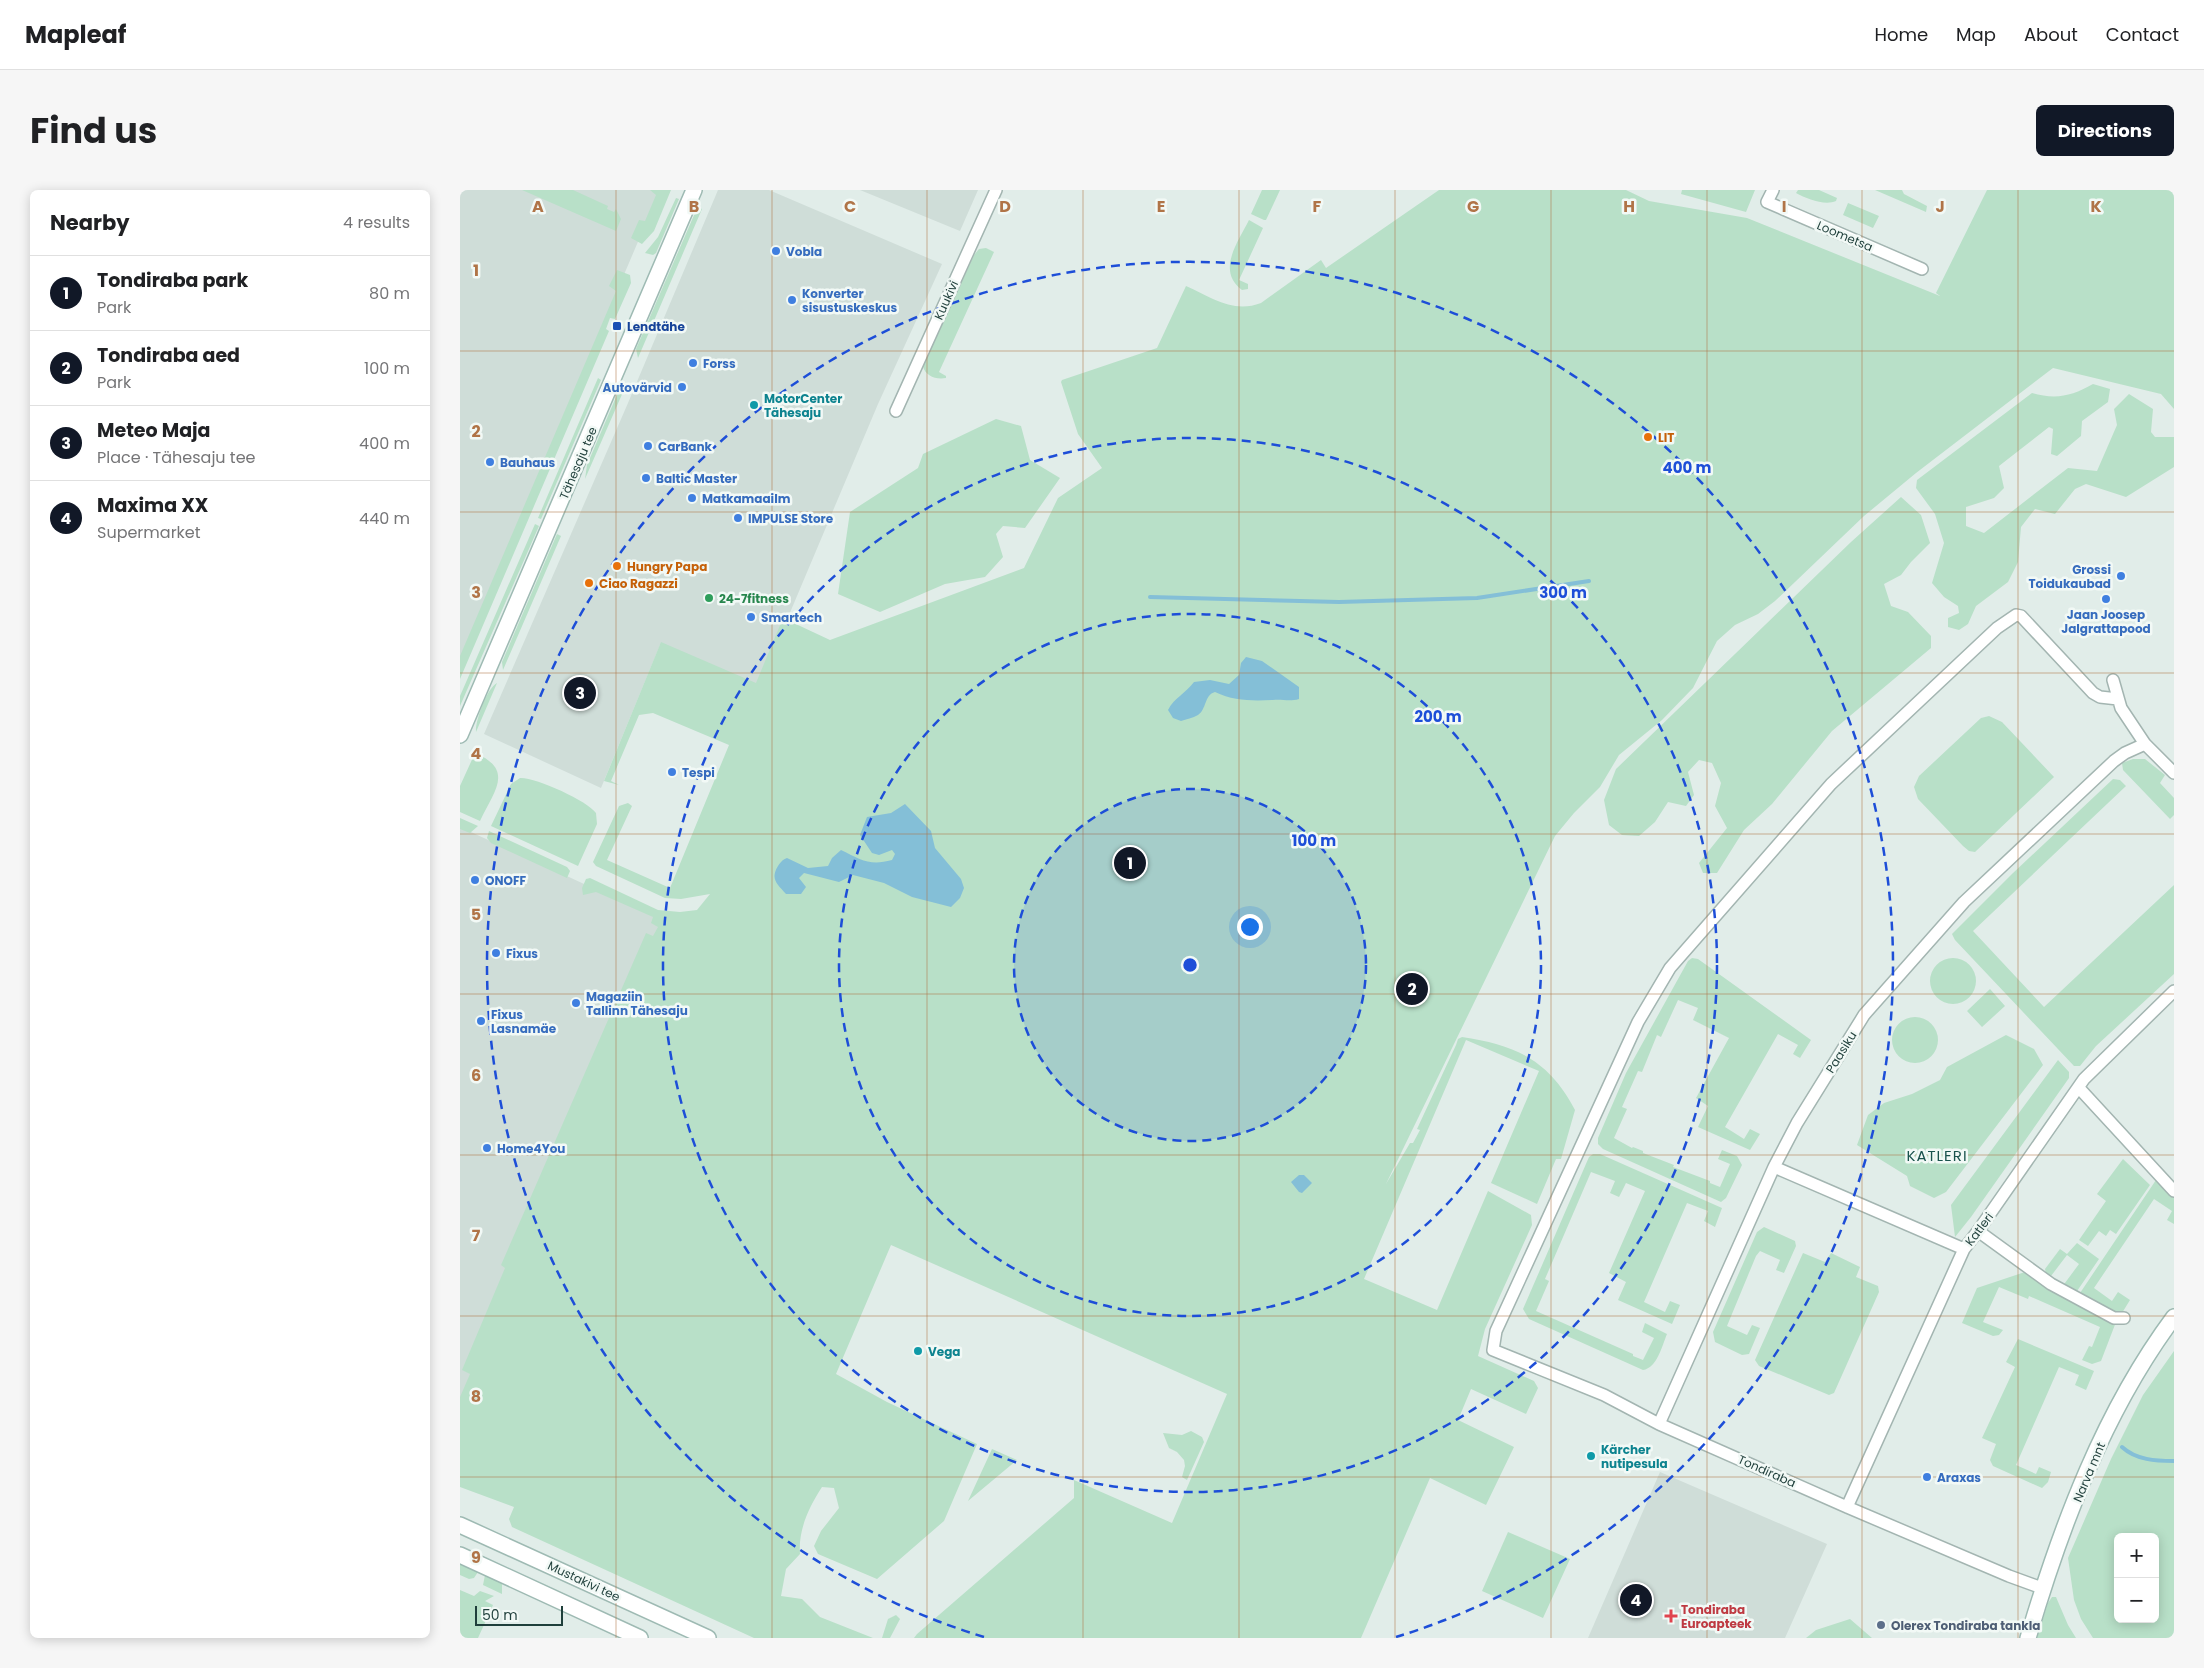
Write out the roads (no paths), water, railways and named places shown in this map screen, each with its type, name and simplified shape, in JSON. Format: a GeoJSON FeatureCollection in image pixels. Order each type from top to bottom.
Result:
{"type":"FeatureCollection","features":[{"type":"Feature","properties":{"kind":"main road","name":"Tähesaju tee"},"geometry":{"type":"LineString","coordinates":[[460,735],[694,190]]}},
{"type":"Feature","properties":{"kind":"main road","name":"Narva mnt"},"geometry":{"type":"LineString","coordinates":[[2028,1638],[2042,1588],[2096,1451],[2135,1377],[2174,1317]]}},
{"type":"Feature","properties":{"kind":"main road","name":"Mustakivi tee"},"geometry":{"type":"LineString","coordinates":[[460,1525],[708,1638]]}},
{"type":"Feature","properties":{"kind":"main road"},"geometry":{"type":"LineString","coordinates":[[460,1555],[640,1638]]}},
{"type":"Feature","properties":{"kind":"street","name":"Kuukivi"},"geometry":{"type":"LineString","coordinates":[[896,411],[996,190]]}},
{"type":"Feature","properties":{"kind":"street","name":"Loometsa"},"geometry":{"type":"LineString","coordinates":[[1773,190],[1767,202],[1922,269]]}},
{"type":"Feature","properties":{"kind":"street","name":"Tondiraba"},"geometry":{"type":"LineString","coordinates":[[2042,1588],[2009,1576],[1847,1507],[1659,1424],[1604,1395],[1493,1350],[1496,1331],[1549,1214],[1638,1022],[1670,968],[1831,784],[1997,628],[2016,614],[2021,616],[2093,693],[2100,697],[2118,699]]}},
{"type":"Feature","properties":{"kind":"street"},"geometry":{"type":"LineString","coordinates":[[2113,680],[2121,708],[2145,744],[2174,773]]}},
{"type":"Feature","properties":{"kind":"street","name":"Paasiku"},"geometry":{"type":"LineString","coordinates":[[1659,1424],[1774,1167],[1797,1123],[1864,1015],[1964,902],[2075,797],[2125,753],[2145,744]]}},
{"type":"Feature","properties":{"kind":"street","name":"Katleri"},"geometry":{"type":"LineString","coordinates":[[1847,1507],[1964,1249],[2084,1079],[2174,991]]}},
{"type":"Feature","properties":{"kind":"street"},"geometry":{"type":"LineString","coordinates":[[2079,1088],[2174,1191]]}},
{"type":"Feature","properties":{"kind":"street"},"geometry":{"type":"LineString","coordinates":[[1774,1167],[1964,1249]]}},
{"type":"Feature","properties":{"kind":"street"},"geometry":{"type":"LineString","coordinates":[[1978,1231],[2051,1284],[2114,1318],[2124,1318]]}},
{"type":"Feature","properties":{"kind":"water"},"geometry":{"type":"Polygon","coordinates":[[[1246,657],[1262,661],[1299,687],[1299,699],[1243,700],[1215,692],[1209,696],[1198,715],[1181,721],[1173,718],[1168,710],[1173,702],[1194,682],[1210,680],[1229,684],[1239,675],[1241,663],[1246,657]]]}},
{"type":"Feature","properties":{"kind":"water"},"geometry":{"type":"Polygon","coordinates":[[[905,804],[931,831],[935,848],[961,879],[964,888],[960,898],[951,907],[912,897],[884,883],[853,875],[839,882],[804,873],[799,878],[806,887],[801,894],[786,894],[777,884],[775,878],[776,871],[781,862],[787,858],[808,868],[828,866],[832,858],[841,850],[854,857],[871,862],[892,860],[895,854],[892,850],[879,855],[872,853],[860,835],[867,817],[891,813],[905,804]]]}},
{"type":"Feature","properties":{"kind":"water"},"geometry":{"type":"Polygon","coordinates":[[[1299,1175],[1304,1175],[1312,1183],[1302,1193],[1291,1182],[1299,1175]]]}},
{"type":"Feature","properties":{"kind":"waterway"},"geometry":{"type":"LineString","coordinates":[[1150,597],[1339,602],[1477,598],[1589,581]]}},
{"type":"Feature","properties":{"kind":"waterway"},"geometry":{"type":"LineString","coordinates":[[2122,1447],[2133,1455],[2140,1457],[2174,1461]]}},
{"type":"Feature","properties":{"kind":"place","name":"Vobla"},"geometry":{"type":"Point","coordinates":[776,251]}},
{"type":"Feature","properties":{"kind":"place","name":"Konverter sisustuskeskus"},"geometry":{"type":"Point","coordinates":[792,300]}},
{"type":"Feature","properties":{"kind":"place","name":"Lendtähe"},"geometry":{"type":"Point","coordinates":[617,326]}},
{"type":"Feature","properties":{"kind":"place","name":"Forss"},"geometry":{"type":"Point","coordinates":[693,363]}},
{"type":"Feature","properties":{"kind":"place","name":"Autovärvid"},"geometry":{"type":"Point","coordinates":[682,387]}},
{"type":"Feature","properties":{"kind":"place","name":"MotorCenter Tähesaju"},"geometry":{"type":"Point","coordinates":[754,405]}},
{"type":"Feature","properties":{"kind":"place","name":"LIT"},"geometry":{"type":"Point","coordinates":[1648,437]}},
{"type":"Feature","properties":{"kind":"place","name":"CarBank"},"geometry":{"type":"Point","coordinates":[648,446]}},
{"type":"Feature","properties":{"kind":"place","name":"Bauhaus"},"geometry":{"type":"Point","coordinates":[490,462]}},
{"type":"Feature","properties":{"kind":"place","name":"Baltic Master"},"geometry":{"type":"Point","coordinates":[646,478]}},
{"type":"Feature","properties":{"kind":"place","name":"Matkamaailm"},"geometry":{"type":"Point","coordinates":[692,498]}},
{"type":"Feature","properties":{"kind":"place","name":"IMPULSE Store"},"geometry":{"type":"Point","coordinates":[738,518]}},
{"type":"Feature","properties":{"kind":"place","name":"Hungry Papa"},"geometry":{"type":"Point","coordinates":[617,566]}},
{"type":"Feature","properties":{"kind":"place","name":"Grossi Toidukaubad"},"geometry":{"type":"Point","coordinates":[2121,576]}},
{"type":"Feature","properties":{"kind":"place","name":"Ciao Ragazzi"},"geometry":{"type":"Point","coordinates":[589,583]}},
{"type":"Feature","properties":{"kind":"place","name":"24-7fitness"},"geometry":{"type":"Point","coordinates":[709,598]}},
{"type":"Feature","properties":{"kind":"place","name":"Jaan Joosep Jalgrattapood"},"geometry":{"type":"Point","coordinates":[2106,599]}},
{"type":"Feature","properties":{"kind":"place","name":"Smartech"},"geometry":{"type":"Point","coordinates":[751,617]}},
{"type":"Feature","properties":{"kind":"place","name":"Meteo Maja"},"geometry":{"type":"Point","coordinates":[580,693]}},
{"type":"Feature","properties":{"kind":"place","name":"Tespi"},"geometry":{"type":"Point","coordinates":[672,772]}},
{"type":"Feature","properties":{"kind":"place","name":"Tondiraba park"},"geometry":{"type":"Point","coordinates":[1130,863]}},
{"type":"Feature","properties":{"kind":"place","name":"ONOFF"},"geometry":{"type":"Point","coordinates":[475,880]}},
{"type":"Feature","properties":{"kind":"place","name":"Fixus"},"geometry":{"type":"Point","coordinates":[496,953]}},
{"type":"Feature","properties":{"kind":"place","name":"Tondiraba aed"},"geometry":{"type":"Point","coordinates":[1412,989]}},
{"type":"Feature","properties":{"kind":"place","name":"Magaziin Tallinn Tähesaju"},"geometry":{"type":"Point","coordinates":[576,1003]}},
{"type":"Feature","properties":{"kind":"place","name":"Fixus Lasnamäe"},"geometry":{"type":"Point","coordinates":[481,1021]}},
{"type":"Feature","properties":{"kind":"place","name":"Home4You"},"geometry":{"type":"Point","coordinates":[487,1148]}},
{"type":"Feature","properties":{"kind":"place","name":"Vega"},"geometry":{"type":"Point","coordinates":[918,1351]}},
{"type":"Feature","properties":{"kind":"place","name":"Kärcher nutipesula"},"geometry":{"type":"Point","coordinates":[1591,1456]}},
{"type":"Feature","properties":{"kind":"place","name":"Araxas"},"geometry":{"type":"Point","coordinates":[1927,1477]}},
{"type":"Feature","properties":{"kind":"place","name":"Maxima XX"},"geometry":{"type":"Point","coordinates":[1636,1600]}},
{"type":"Feature","properties":{"kind":"place","name":"Tondiraba Euroapteek"},"geometry":{"type":"Point","coordinates":[1671,1616]}},
{"type":"Feature","properties":{"kind":"place","name":"Olerex Tondiraba tankla"},"geometry":{"type":"Point","coordinates":[1881,1625]}},
{"type":"Feature","properties":{"kind":"district","name":"KATLERI"},"geometry":{"type":"Point","coordinates":[1937,1155]}}]}
